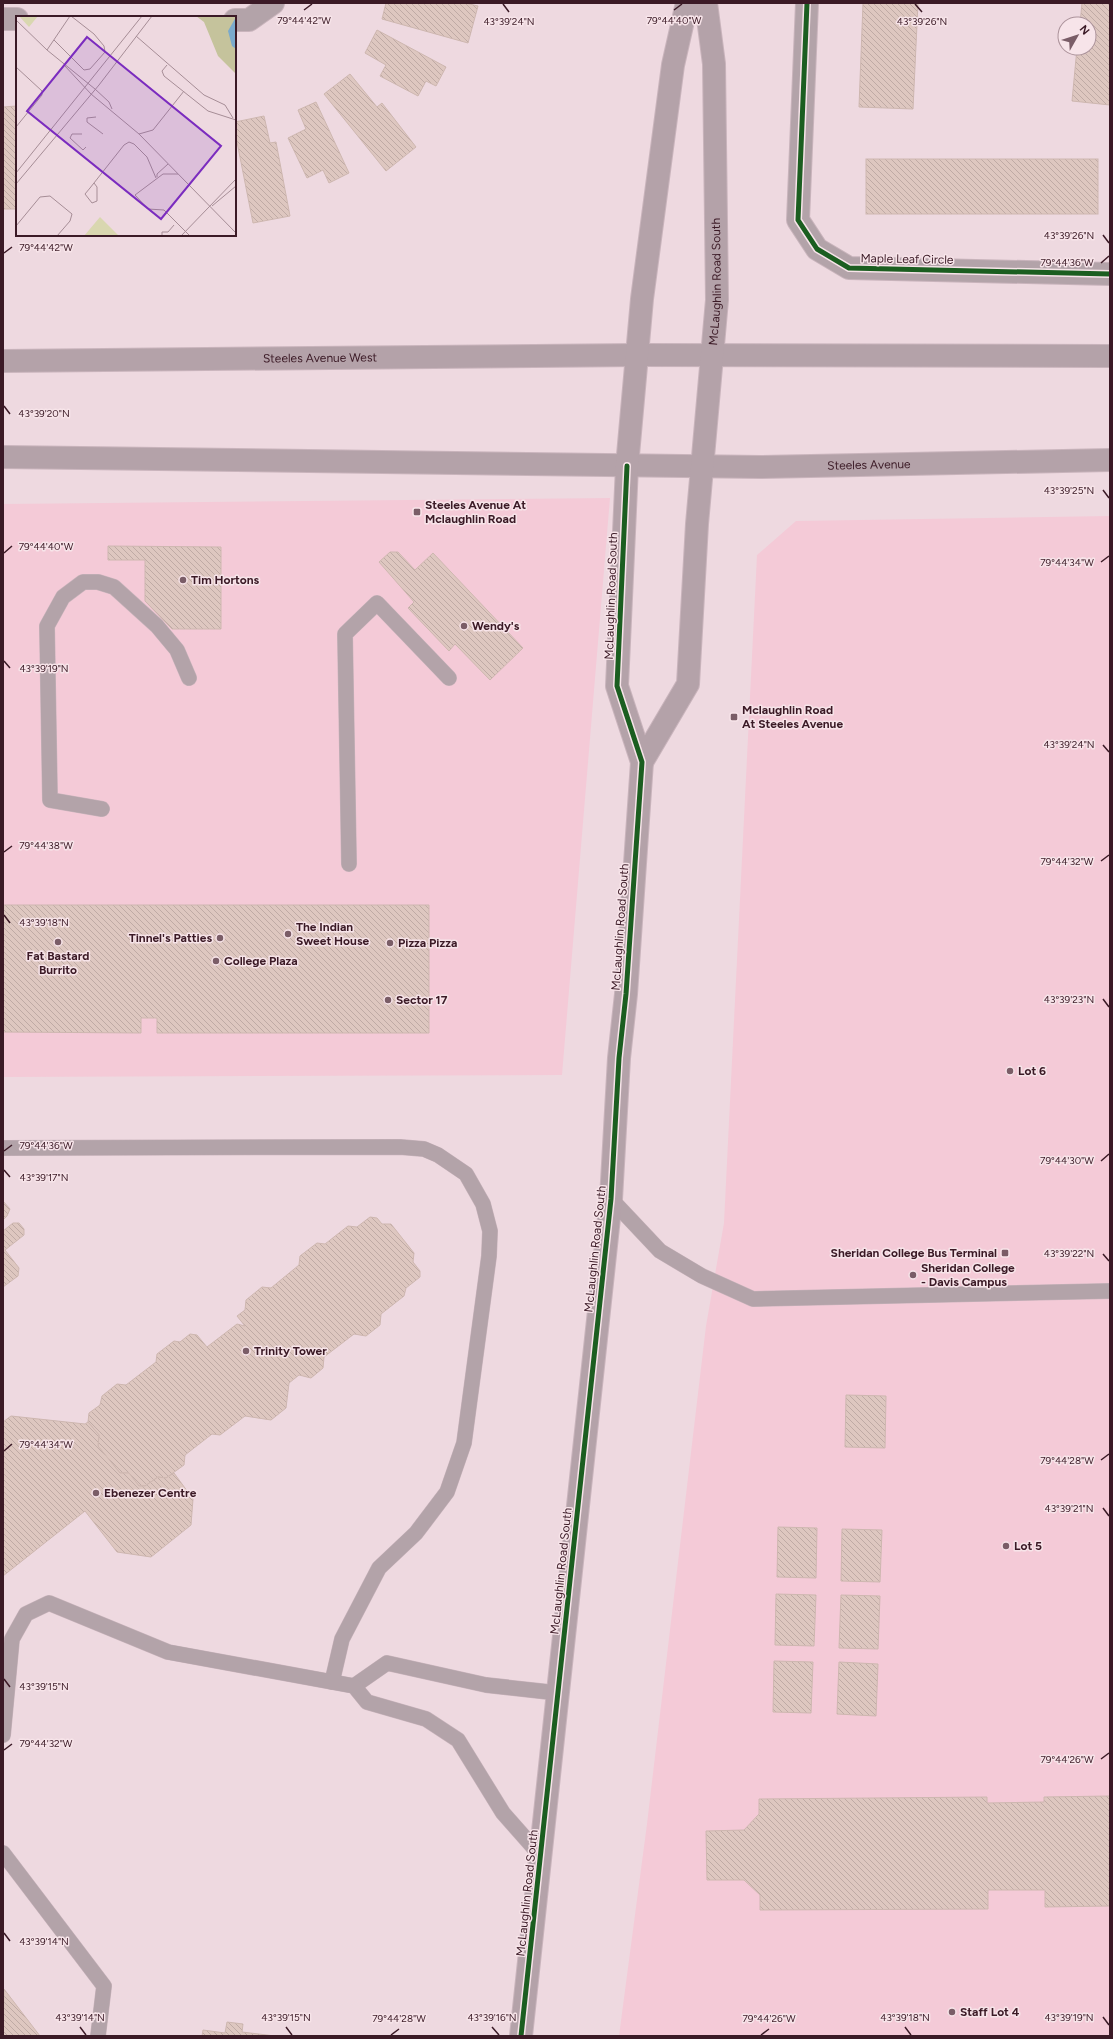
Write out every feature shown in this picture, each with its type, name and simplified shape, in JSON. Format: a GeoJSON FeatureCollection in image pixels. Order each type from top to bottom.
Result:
{"type":"FeatureCollection","features":[{"type":"Feature","properties":{"kind":"main road","name":"McLaughlin Road South"},"geometry":{"type":"LineString","coordinates":[[521,2036],[611,1199],[619,1058],[626,994],[642,762],[617,686],[627,466],[642,300],[673,65],[687,3]]}},
{"type":"Feature","properties":{"kind":"main road","name":"McLaughlin Road South"},"geometry":{"type":"LineString","coordinates":[[642,762],[688,684],[701,467],[717,300],[714,64],[706,3]]}},
{"type":"Feature","properties":{"kind":"main road"},"geometry":{"type":"LineString","coordinates":[[637,355],[1110,356]]}},
{"type":"Feature","properties":{"kind":"main road","name":"Steeles Avenue West"},"geometry":{"type":"LineString","coordinates":[[3,361],[637,355]]}},
{"type":"Feature","properties":{"kind":"main road"},"geometry":{"type":"LineString","coordinates":[[3,457],[627,466]]}},
{"type":"Feature","properties":{"kind":"main road","name":"Steeles Avenue"},"geometry":{"type":"LineString","coordinates":[[627,466],[769,467],[1110,460]]}},
{"type":"Feature","properties":{"kind":"street"},"geometry":{"type":"LineString","coordinates":[[236,20],[248,20],[272,3]]}},
{"type":"Feature","properties":{"kind":"street","name":"Maple Leaf Circle"},"geometry":{"type":"LineString","coordinates":[[807,3],[798,220],[817,249],[849,268],[1110,274]]}},
{"type":"Feature","properties":{"kind":"street"},"geometry":{"type":"LineString","coordinates":[[3,19],[16,19]]}},
{"type":"Feature","properties":{"kind":"lane"},"geometry":{"type":"LineString","coordinates":[[102,809],[50,800],[47,626],[63,597],[83,582],[98,582],[114,586],[156,626],[177,650],[189,678]]}},
{"type":"Feature","properties":{"kind":"lane"},"geometry":{"type":"LineString","coordinates":[[349,864],[345,634],[377,603],[449,678]]}},
{"type":"Feature","properties":{"kind":"lane"},"geometry":{"type":"LineString","coordinates":[[3,1148],[400,1147],[424,1149],[438,1155],[466,1174],[482,1204],[490,1231],[490,1256],[464,1443],[447,1492],[416,1533],[379,1568],[342,1639],[332,1682]]}},
{"type":"Feature","properties":{"kind":"lane"},"geometry":{"type":"LineString","coordinates":[[611,1199],[660,1251],[702,1276],[753,1299],[1110,1291]]}},
{"type":"Feature","properties":{"kind":"lane"},"geometry":{"type":"LineString","coordinates":[[3,1735],[12,1639],[26,1614],[49,1603],[168,1652],[354,1686],[367,1702],[426,1719],[458,1740],[502,1813],[541,1856]]}},
{"type":"Feature","properties":{"kind":"lane"},"geometry":{"type":"LineString","coordinates":[[354,1686],[387,1663],[486,1685],[558,1693]]}},
{"type":"Feature","properties":{"kind":"lane"},"geometry":{"type":"LineString","coordinates":[[3,1853],[104,1986],[98,2036]]}},
{"type":"Feature","properties":{"kind":"shaded area","name":"College Plaza"},"geometry":{"type":"Polygon","coordinates":[[[610,498],[562,1075],[3,1077],[3,504],[610,498]]]}},
{"type":"Feature","properties":{"kind":"shaded area","name":"Sheridan College - Davis Campus"},"geometry":{"type":"Polygon","coordinates":[[[1110,516],[1110,2036],[619,2036],[647,1824],[706,1326],[724,1223],[757,555],[796,521],[1110,516]]]}},
{"type":"Feature","properties":{"kind":"building"},"geometry":{"type":"Polygon","coordinates":[[[386,3],[465,3],[478,6],[468,43],[382,19],[386,3]]]}},
{"type":"Feature","properties":{"kind":"building"},"geometry":{"type":"Polygon","coordinates":[[[863,3],[918,3],[913,109],[859,107],[863,3]]]}},
{"type":"Feature","properties":{"kind":"building"},"geometry":{"type":"Polygon","coordinates":[[[1082,3],[1110,3],[1110,105],[1072,101],[1076,56],[1097,56],[1097,16],[1081,16],[1082,3]]]}},
{"type":"Feature","properties":{"kind":"building"},"geometry":{"type":"Polygon","coordinates":[[[377,30],[446,67],[436,86],[426,81],[418,96],[380,76],[386,65],[365,53],[377,30]]]}},
{"type":"Feature","properties":{"kind":"building"},"geometry":{"type":"Polygon","coordinates":[[[350,74],[377,107],[382,103],[416,147],[386,171],[324,94],[350,74]]]}},
{"type":"Feature","properties":{"kind":"building"},"geometry":{"type":"Polygon","coordinates":[[[316,102],[349,173],[329,183],[323,170],[307,178],[288,138],[306,129],[298,110],[316,102]]]}},
{"type":"Feature","properties":{"kind":"building"},"geometry":{"type":"Polygon","coordinates":[[[16,106],[16,209],[3,209],[3,107],[16,106]]]}},
{"type":"Feature","properties":{"kind":"building"},"geometry":{"type":"Polygon","coordinates":[[[264,116],[270,143],[276,142],[290,216],[253,223],[236,137],[236,122],[264,116]]]}},
{"type":"Feature","properties":{"kind":"building"},"geometry":{"type":"Polygon","coordinates":[[[866,159],[1098,159],[1098,214],[866,214],[866,159]]]}},
{"type":"Feature","properties":{"kind":"building","name":"Tim Hortons"},"geometry":{"type":"Polygon","coordinates":[[[108,546],[221,547],[221,629],[172,629],[145,601],[145,560],[108,560],[108,546]]]}},
{"type":"Feature","properties":{"kind":"building","name":"Wendy's"},"geometry":{"type":"Polygon","coordinates":[[[390,552],[398,552],[415,570],[433,553],[523,648],[490,680],[455,644],[449,651],[408,608],[414,602],[379,562],[390,552]]]}},
{"type":"Feature","properties":{"kind":"building","name":"College Plaza"},"geometry":{"type":"Polygon","coordinates":[[[3,905],[429,905],[429,1033],[157,1033],[157,1018],[141,1018],[141,1033],[3,1032],[3,905]]]}},
{"type":"Feature","properties":{"kind":"building"},"geometry":{"type":"Polygon","coordinates":[[[3,1201],[10,1209],[7,1216],[3,1220],[3,1201]]]}},
{"type":"Feature","properties":{"kind":"building","name":"Trinity Tower"},"geometry":{"type":"Polygon","coordinates":[[[370,1217],[377,1218],[382,1224],[391,1224],[414,1253],[413,1262],[420,1271],[420,1277],[406,1288],[404,1296],[381,1314],[380,1325],[366,1336],[354,1334],[324,1357],[323,1368],[311,1378],[299,1375],[289,1383],[286,1408],[271,1420],[245,1416],[220,1435],[212,1434],[185,1455],[184,1465],[166,1478],[158,1477],[145,1486],[139,1486],[129,1473],[120,1473],[98,1446],[99,1435],[88,1422],[89,1413],[100,1405],[102,1396],[117,1384],[126,1385],[156,1362],[157,1354],[174,1341],[180,1342],[190,1334],[197,1335],[207,1347],[237,1324],[245,1326],[237,1316],[245,1310],[246,1300],[262,1287],[271,1288],[299,1265],[300,1256],[317,1243],[325,1244],[348,1226],[357,1227],[370,1217]]]}},
{"type":"Feature","properties":{"kind":"building"},"geometry":{"type":"Polygon","coordinates":[[[13,1223],[19,1223],[24,1229],[24,1235],[5,1250],[19,1268],[18,1276],[3,1287],[3,1231],[13,1223]]]}},
{"type":"Feature","properties":{"kind":"building"},"geometry":{"type":"Polygon","coordinates":[[[846,1395],[886,1396],[885,1448],[845,1447],[846,1395]]]}},
{"type":"Feature","properties":{"kind":"building","name":"Ebenezer Centre"},"geometry":{"type":"Polygon","coordinates":[[[11,1416],[85,1424],[88,1422],[99,1435],[98,1446],[120,1473],[129,1473],[139,1486],[145,1486],[158,1477],[166,1478],[174,1473],[193,1499],[191,1525],[151,1557],[117,1552],[85,1511],[3,1576],[3,1422],[11,1416]]]}},
{"type":"Feature","properties":{"kind":"building"},"geometry":{"type":"Polygon","coordinates":[[[778,1527],[817,1528],[816,1578],[777,1577],[778,1527]]]}},
{"type":"Feature","properties":{"kind":"building"},"geometry":{"type":"Polygon","coordinates":[[[842,1529],[882,1530],[880,1582],[841,1581],[842,1529]]]}},
{"type":"Feature","properties":{"kind":"building"},"geometry":{"type":"Polygon","coordinates":[[[776,1594],[816,1595],[814,1646],[775,1645],[776,1594]]]}},
{"type":"Feature","properties":{"kind":"building"},"geometry":{"type":"Polygon","coordinates":[[[841,1595],[880,1596],[878,1649],[839,1648],[841,1595]]]}},
{"type":"Feature","properties":{"kind":"building"},"geometry":{"type":"Polygon","coordinates":[[[774,1661],[813,1662],[811,1713],[773,1712],[774,1661]]]}},
{"type":"Feature","properties":{"kind":"building"},"geometry":{"type":"Polygon","coordinates":[[[839,1662],[878,1664],[876,1716],[837,1714],[839,1662]]]}},
{"type":"Feature","properties":{"kind":"building"},"geometry":{"type":"Polygon","coordinates":[[[1110,1796],[1110,1906],[1045,1907],[1045,1890],[988,1890],[988,1909],[760,1910],[760,1895],[744,1880],[707,1880],[706,1831],[744,1830],[759,1814],[759,1799],[987,1797],[987,1803],[1044,1802],[1044,1797],[1110,1796]]]}},
{"type":"Feature","properties":{"kind":"building"},"geometry":{"type":"Polygon","coordinates":[[[4,1989],[40,2036],[3,2036],[4,1989]]]}},
{"type":"Feature","properties":{"kind":"building"},"geometry":{"type":"Polygon","coordinates":[[[227,2022],[243,2024],[242,2032],[275,2036],[202,2036],[203,2030],[225,2033],[227,2022]]]}},
{"type":"Feature","properties":{"kind":"cycle path"},"geometry":{"type":"LineString","coordinates":[[807,3],[798,220],[817,249],[849,268],[1110,274]]}},
{"type":"Feature","properties":{"kind":"cycle path"},"geometry":{"type":"LineString","coordinates":[[521,2036],[611,1199],[619,1058],[626,994],[642,762],[617,686],[627,466]]}},
{"type":"Feature","properties":{"kind":"place","name":"Steeles Avenue At Mclaughlin Road"},"geometry":{"type":"Point","coordinates":[417,512]}},
{"type":"Feature","properties":{"kind":"place","name":"Tim Hortons"},"geometry":{"type":"Point","coordinates":[183,580]}},
{"type":"Feature","properties":{"kind":"place","name":"Wendy's"},"geometry":{"type":"Point","coordinates":[464,626]}},
{"type":"Feature","properties":{"kind":"place","name":"Mclaughlin Road At Steeles Avenue"},"geometry":{"type":"Point","coordinates":[734,717]}},
{"type":"Feature","properties":{"kind":"place","name":"The Indian Sweet House"},"geometry":{"type":"Point","coordinates":[288,934]}},
{"type":"Feature","properties":{"kind":"place","name":"Tinnel's Patties"},"geometry":{"type":"Point","coordinates":[220,938]}},
{"type":"Feature","properties":{"kind":"place","name":"Fat Bastard Burrito"},"geometry":{"type":"Point","coordinates":[58,942]}},
{"type":"Feature","properties":{"kind":"place","name":"Pizza Pizza"},"geometry":{"type":"Point","coordinates":[390,943]}},
{"type":"Feature","properties":{"kind":"place","name":"College Plaza"},"geometry":{"type":"Point","coordinates":[216,961]}},
{"type":"Feature","properties":{"kind":"place","name":"Sector 17"},"geometry":{"type":"Point","coordinates":[388,1000]}},
{"type":"Feature","properties":{"kind":"place","name":"Lot 6"},"geometry":{"type":"Point","coordinates":[1010,1071]}},
{"type":"Feature","properties":{"kind":"place","name":"Sheridan College Bus Terminal"},"geometry":{"type":"Point","coordinates":[1005,1253]}},
{"type":"Feature","properties":{"kind":"place","name":"Sheridan College - Davis Campus"},"geometry":{"type":"Point","coordinates":[913,1275]}},
{"type":"Feature","properties":{"kind":"place","name":"Trinity Tower"},"geometry":{"type":"Point","coordinates":[246,1351]}},
{"type":"Feature","properties":{"kind":"place","name":"Ebenezer Centre"},"geometry":{"type":"Point","coordinates":[96,1493]}},
{"type":"Feature","properties":{"kind":"place","name":"Lot 5"},"geometry":{"type":"Point","coordinates":[1006,1546]}},
{"type":"Feature","properties":{"kind":"place","name":"Staff Lot 4"},"geometry":{"type":"Point","coordinates":[952,2012]}}]}
